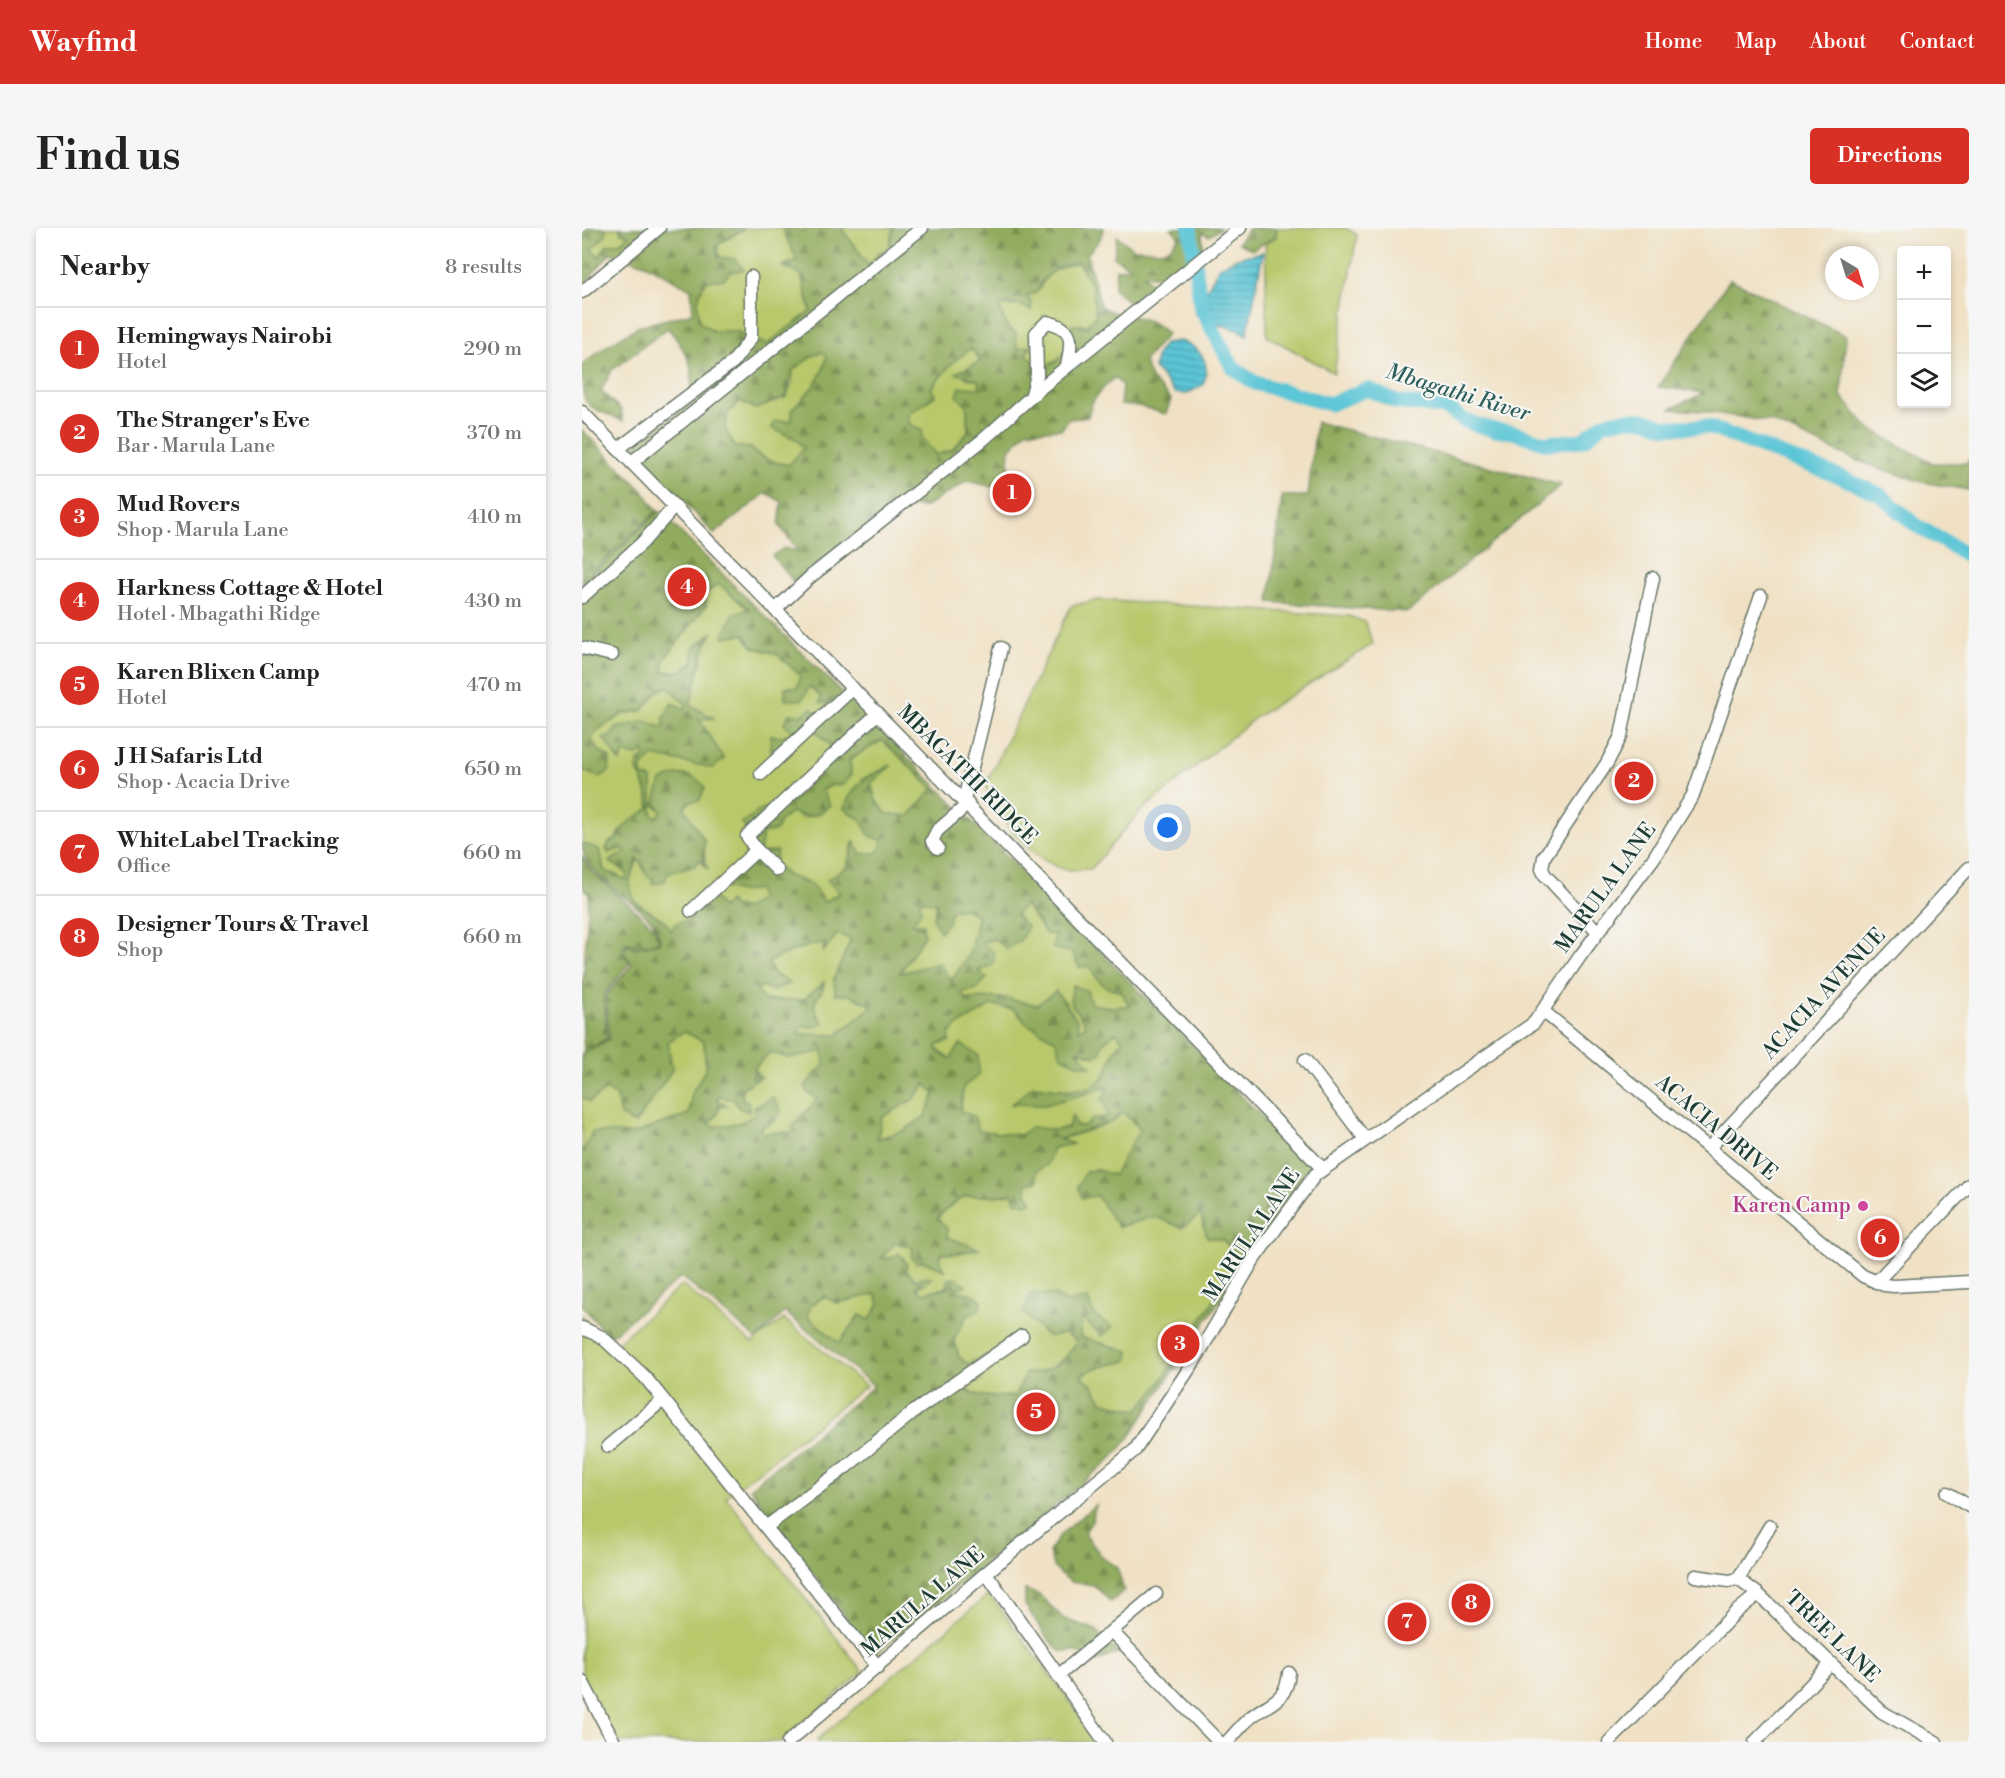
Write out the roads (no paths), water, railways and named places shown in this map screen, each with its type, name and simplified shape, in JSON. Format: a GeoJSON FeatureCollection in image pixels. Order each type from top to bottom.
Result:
{"type":"FeatureCollection","features":[{"type":"Feature","properties":{"kind":"street"},"geometry":{"type":"LineString","coordinates":[[582,292],[659,228]]}},
{"type":"Feature","properties":{"kind":"street"},"geometry":{"type":"LineString","coordinates":[[632,462],[922,228]]}},
{"type":"Feature","properties":{"kind":"street"},"geometry":{"type":"LineString","coordinates":[[775,610],[810,577],[984,439],[1067,366],[1211,248],[1240,228]]}},
{"type":"Feature","properties":{"kind":"street"},"geometry":{"type":"LineString","coordinates":[[618,449],[690,396],[745,349],[751,338],[751,277]]}},
{"type":"Feature","properties":{"kind":"street"},"geometry":{"type":"LineString","coordinates":[[1032,396],[1037,375],[1036,333],[1047,322],[1060,325],[1068,333],[1071,344],[1067,366]]}},
{"type":"Feature","properties":{"kind":"street","name":"MBAGATHI RIDGE"},"geometry":{"type":"LineString","coordinates":[[582,412],[1322,1168]]}},
{"type":"Feature","properties":{"kind":"street"},"geometry":{"type":"LineString","coordinates":[[582,597],[642,543],[675,506]]}},
{"type":"Feature","properties":{"kind":"street"},"geometry":{"type":"LineString","coordinates":[[1598,932],[1545,875],[1542,864],[1544,857],[1607,763],[1621,736],[1653,578]]}},
{"type":"Feature","properties":{"kind":"street","name":"MARULA LANE"},"geometry":{"type":"LineString","coordinates":[[788,1742],[986,1573],[1135,1450],[1195,1360],[1254,1259],[1322,1168],[1525,1030],[1543,1011],[1653,859],[1694,795],[1761,596]]}},
{"type":"Feature","properties":{"kind":"street"},"geometry":{"type":"LineString","coordinates":[[582,648],[612,655]]}},
{"type":"Feature","properties":{"kind":"street"},"geometry":{"type":"LineString","coordinates":[[938,848],[932,840],[937,831],[966,802],[1001,648]]}},
{"type":"Feature","properties":{"kind":"street"},"geometry":{"type":"LineString","coordinates":[[761,774],[853,688]]}},
{"type":"Feature","properties":{"kind":"street"},"geometry":{"type":"LineString","coordinates":[[777,870],[747,836],[878,712]]}},
{"type":"Feature","properties":{"kind":"street"},"geometry":{"type":"LineString","coordinates":[[691,910],[757,850]]}},
{"type":"Feature","properties":{"kind":"street","name":"ACACIA AVENUE"},"geometry":{"type":"LineString","coordinates":[[1709,1148],[1969,868]]}},
{"type":"Feature","properties":{"kind":"street","name":"ACACIA DRIVE"},"geometry":{"type":"LineString","coordinates":[[1543,1011],[1834,1253],[1876,1282],[1894,1286],[1969,1282]]}},
{"type":"Feature","properties":{"kind":"street"},"geometry":{"type":"LineString","coordinates":[[1305,1060],[1365,1139]]}},
{"type":"Feature","properties":{"kind":"street"},"geometry":{"type":"LineString","coordinates":[[1876,1282],[1969,1185]]}},
{"type":"Feature","properties":{"kind":"street"},"geometry":{"type":"LineString","coordinates":[[582,1328],[602,1337],[630,1361],[878,1667]]}},
{"type":"Feature","properties":{"kind":"street"},"geometry":{"type":"LineString","coordinates":[[766,1527],[846,1467],[912,1413],[1022,1336]]}},
{"type":"Feature","properties":{"kind":"street"},"geometry":{"type":"LineString","coordinates":[[608,1446],[663,1400]]}},
{"type":"Feature","properties":{"kind":"street"},"geometry":{"type":"LineString","coordinates":[[1947,1493],[1969,1506]]}},
{"type":"Feature","properties":{"kind":"street"},"geometry":{"type":"LineString","coordinates":[[1695,1576],[1729,1581],[1738,1579],[1770,1526]]}},
{"type":"Feature","properties":{"kind":"street"},"geometry":{"type":"LineString","coordinates":[[986,1573],[1105,1742]]}},
{"type":"Feature","properties":{"kind":"street"},"geometry":{"type":"LineString","coordinates":[[1738,1579],[1758,1594]]}},
{"type":"Feature","properties":{"kind":"street"},"geometry":{"type":"LineString","coordinates":[[1059,1675],[1156,1594]]}},
{"type":"Feature","properties":{"kind":"street","name":"TREE LANE"},"geometry":{"type":"LineString","coordinates":[[1609,1742],[1736,1612],[1758,1594],[1882,1712],[1936,1742]]}},
{"type":"Feature","properties":{"kind":"street"},"geometry":{"type":"LineString","coordinates":[[1114,1629],[1116,1636],[1219,1742]]}},
{"type":"Feature","properties":{"kind":"street"},"geometry":{"type":"LineString","coordinates":[[1755,1742],[1830,1665]]}},
{"type":"Feature","properties":{"kind":"street"},"geometry":{"type":"LineString","coordinates":[[1227,1742],[1248,1720],[1277,1701],[1287,1688],[1289,1672]]}},
{"type":"Feature","properties":{"kind":"street"},"geometry":{"type":"LineString","coordinates":[[582,1681],[614,1742]]}},
{"type":"Feature","properties":{"kind":"water"},"geometry":{"type":"Polygon","coordinates":[[[1263,252],[1247,335],[1233,328],[1207,321],[1194,313],[1219,267],[1237,258],[1263,252]]]}},
{"type":"Feature","properties":{"kind":"water"},"geometry":{"type":"Polygon","coordinates":[[[1180,341],[1194,347],[1199,352],[1203,357],[1206,370],[1203,385],[1186,394],[1175,393],[1154,368],[1157,354],[1165,343],[1180,341]]]}},
{"type":"Feature","properties":{"kind":"waterway","name":"Mbagathi River"},"geometry":{"type":"LineString","coordinates":[[1190,228],[1201,308],[1233,368],[1255,383],[1330,404],[1368,389],[1396,402],[1446,408],[1465,421],[1494,430],[1513,432],[1546,443],[1583,440],[1604,423],[1625,419],[1646,420],[1665,427],[1709,427],[1879,494],[1917,526],[1969,556]]}},
{"type":"Feature","properties":{"kind":"place","name":"Hemingways Nairobi"},"geometry":{"type":"Point","coordinates":[1012,493]}},
{"type":"Feature","properties":{"kind":"place","name":"Harkness Cottage & Hotel"},"geometry":{"type":"Point","coordinates":[687,587]}},
{"type":"Feature","properties":{"kind":"place","name":"The Stranger's Eve"},"geometry":{"type":"Point","coordinates":[1634,781]}},
{"type":"Feature","properties":{"kind":"place","name":"Karen Camp"},"geometry":{"type":"Point","coordinates":[1863,1206]}},
{"type":"Feature","properties":{"kind":"place","name":"J H Safaris Ltd"},"geometry":{"type":"Point","coordinates":[1880,1238]}},
{"type":"Feature","properties":{"kind":"place","name":"Mud Rovers"},"geometry":{"type":"Point","coordinates":[1180,1344]}},
{"type":"Feature","properties":{"kind":"place","name":"Karen Blixen Camp"},"geometry":{"type":"Point","coordinates":[1036,1412]}},
{"type":"Feature","properties":{"kind":"place","name":"Designer Tours & Travel"},"geometry":{"type":"Point","coordinates":[1471,1603]}},
{"type":"Feature","properties":{"kind":"place","name":"WhiteLabel Tracking"},"geometry":{"type":"Point","coordinates":[1407,1622]}}]}
